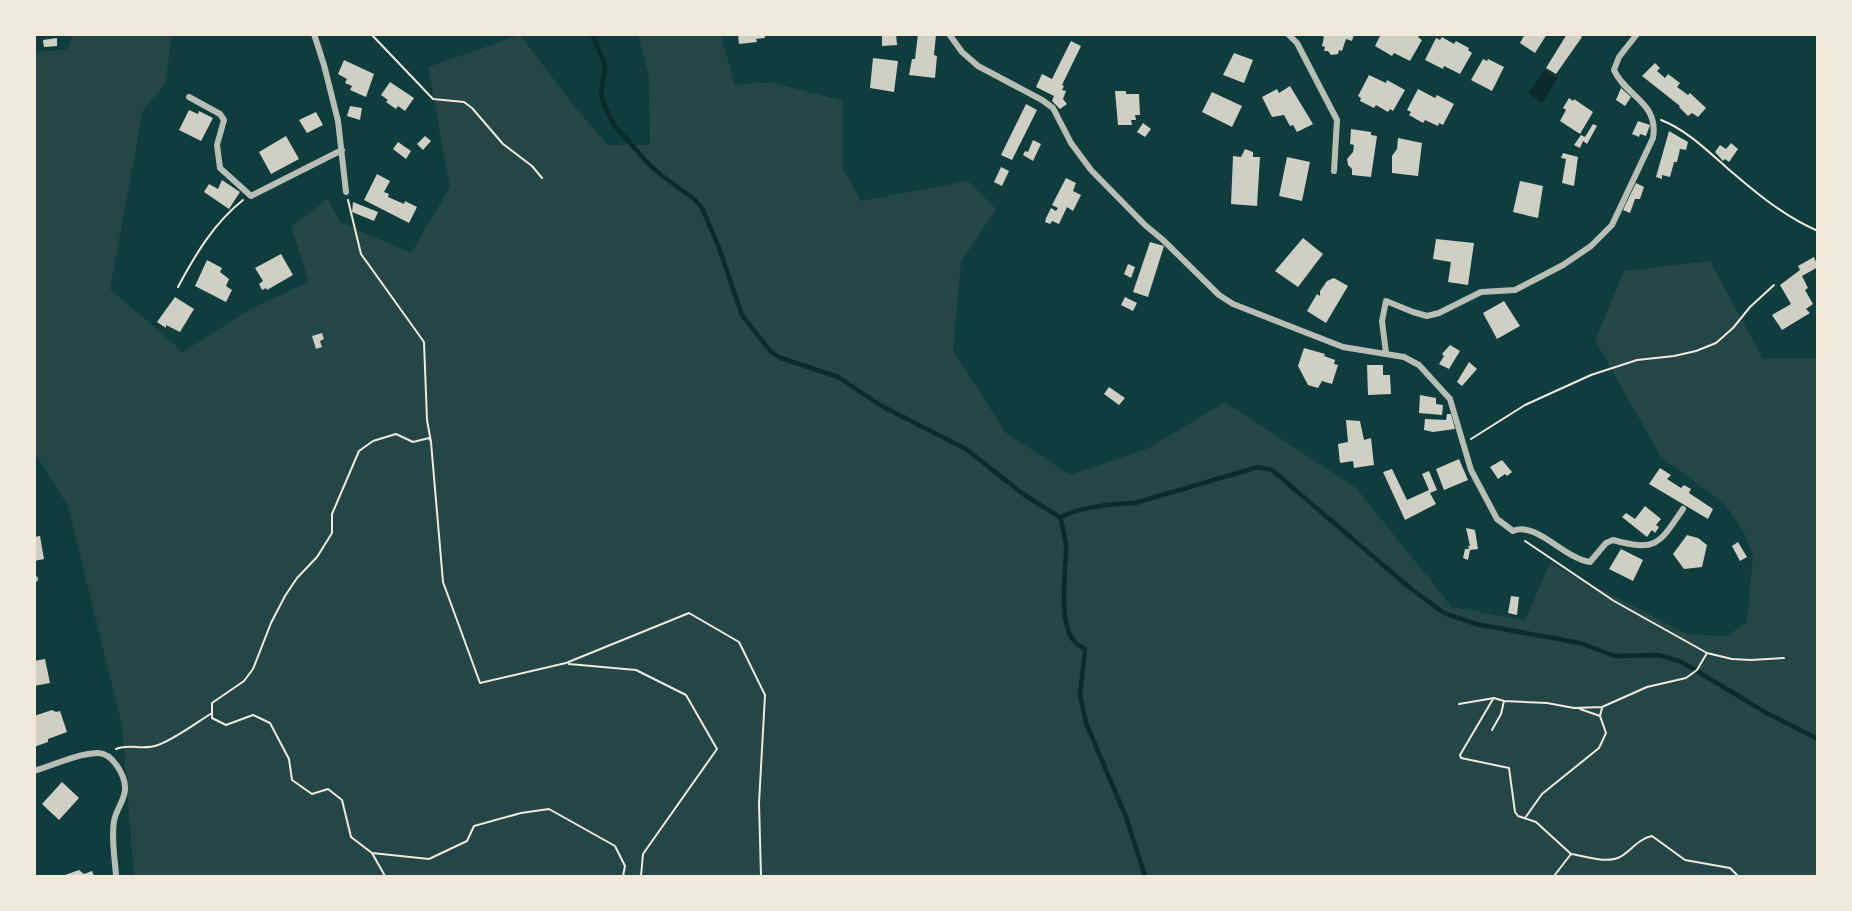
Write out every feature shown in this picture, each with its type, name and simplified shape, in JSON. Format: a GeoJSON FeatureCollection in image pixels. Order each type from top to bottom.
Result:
{"type":"FeatureCollection","features":[{"type":"Feature","properties":{"kind":"street"},"geometry":{"type":"LineString","coordinates":[[314,34],[338,121],[346,192]]}},
{"type":"Feature","properties":{"kind":"street"},"geometry":{"type":"LineString","coordinates":[[949,34],[962,52],[978,66],[1028,91],[1053,108],[1071,143],[1091,170],[1133,214],[1219,295],[1233,303],[1343,347],[1404,357],[1419,364],[1450,399],[1471,470],[1497,519],[1513,531],[1520,528],[1531,530],[1566,554],[1581,561],[1590,562],[1606,543],[1613,540],[1642,546],[1657,543],[1683,509]]}},
{"type":"Feature","properties":{"kind":"street"},"geometry":{"type":"LineString","coordinates":[[1288,34],[1296,43],[1337,120],[1334,171]]}},
{"type":"Feature","properties":{"kind":"street"},"geometry":{"type":"LineString","coordinates":[[1386,353],[1382,321],[1386,301],[1427,316],[1438,314],[1481,292],[1515,290],[1563,265],[1601,238],[1612,225],[1653,138],[1653,117],[1646,105],[1624,84],[1614,70],[1619,57],[1637,34]]}},
{"type":"Feature","properties":{"kind":"street"},"geometry":{"type":"LineString","coordinates":[[189,97],[220,114],[224,120],[217,157],[220,168],[251,196],[342,150]]}},
{"type":"Feature","properties":{"kind":"street"},"geometry":{"type":"LineString","coordinates":[[34,771],[99,752],[109,757],[118,768],[124,781],[125,791],[114,820],[116,876]]}},
{"type":"Feature","properties":{"kind":"path"},"geometry":{"type":"LineString","coordinates":[[371,34],[433,99],[464,102],[503,144],[532,166],[542,178]]}},
{"type":"Feature","properties":{"kind":"path"},"geometry":{"type":"LineString","coordinates":[[1653,117],[1685,134],[1794,220],[1818,231]]}},
{"type":"Feature","properties":{"kind":"path"},"geometry":{"type":"LineString","coordinates":[[346,192],[361,254],[424,342],[427,420],[431,442],[443,582],[480,682],[566,663],[689,613],[739,642],[765,695],[759,803],[761,876]]}},
{"type":"Feature","properties":{"kind":"path"},"geometry":{"type":"LineString","coordinates":[[178,287],[200,247],[235,206],[251,196]]}},
{"type":"Feature","properties":{"kind":"path"},"geometry":{"type":"LineString","coordinates":[[1463,442],[1475,438],[1525,405],[1592,375],[1621,364],[1674,356],[1716,343],[1774,285]]}},
{"type":"Feature","properties":{"kind":"path"},"geometry":{"type":"LineString","coordinates":[[385,876],[372,853],[351,837],[342,800],[328,789],[312,794],[292,780],[289,759],[270,723],[254,715],[226,724],[212,718],[212,703],[244,681],[253,669],[271,623],[285,596],[297,578],[317,557],[332,533],[332,514],[359,451],[372,441],[396,434],[413,442],[429,438],[431,442]]}},
{"type":"Feature","properties":{"kind":"path"},"geometry":{"type":"LineString","coordinates":[[1513,531],[1606,596],[1707,653],[1732,659],[1784,658]]}},
{"type":"Feature","properties":{"kind":"path"},"geometry":{"type":"LineString","coordinates":[[1574,708],[1602,707],[1647,687],[1686,678],[1697,670],[1707,653]]}},
{"type":"Feature","properties":{"kind":"path"},"geometry":{"type":"LineString","coordinates":[[566,663],[636,670],[686,695],[717,749],[643,854],[641,876]]}},
{"type":"Feature","properties":{"kind":"path"},"geometry":{"type":"LineString","coordinates":[[1459,704],[1494,698],[1504,701],[1546,703],[1600,716]]}},
{"type":"Feature","properties":{"kind":"path"},"geometry":{"type":"LineString","coordinates":[[1494,698],[1460,755],[1464,759],[1509,768],[1515,812],[1518,816],[1536,822],[1571,854],[1607,860],[1619,857],[1643,838],[1652,836],[1685,860],[1730,868],[1738,876]]}},
{"type":"Feature","properties":{"kind":"path"},"geometry":{"type":"LineString","coordinates":[[1492,730],[1504,701]]}},
{"type":"Feature","properties":{"kind":"path"},"geometry":{"type":"LineString","coordinates":[[1525,818],[1542,794],[1599,748],[1606,734],[1600,716],[1602,707]]}},
{"type":"Feature","properties":{"kind":"path"},"geometry":{"type":"LineString","coordinates":[[104,754],[125,745],[140,748],[159,745],[212,713]]}},
{"type":"Feature","properties":{"kind":"path"},"geometry":{"type":"LineString","coordinates":[[372,853],[429,859],[466,841],[474,826],[521,813],[549,809],[615,846],[625,866],[623,876]]}},
{"type":"Feature","properties":{"kind":"path"},"geometry":{"type":"LineString","coordinates":[[1554,876],[1571,854]]}},
{"type":"Feature","properties":{"kind":"shaded area"},"geometry":{"type":"Polygon","coordinates":[[[73,35],[172,35],[165,84],[143,110],[110,289],[183,352],[252,308],[309,282],[291,226],[328,199],[340,222],[411,253],[450,187],[428,67],[520,35],[578,111],[608,145],[650,145],[649,77],[638,35],[721,35],[735,85],[770,82],[843,101],[843,169],[861,201],[968,181],[996,209],[961,262],[953,351],[1006,433],[1070,475],[1149,448],[1225,402],[1356,488],[1452,607],[1525,620],[1550,563],[1689,635],[1727,636],[1747,622],[1753,556],[1744,532],[1724,503],[1661,457],[1595,340],[1624,271],[1710,261],[1763,359],[1817,359],[1817,876],[134,876],[122,725],[68,506],[35,453],[34,47],[37,51],[67,50],[73,35]]]}},
{"type":"Feature","properties":{"kind":"shaded area"},"geometry":{"type":"Polygon","coordinates":[[[1545,70],[1558,78],[1542,103],[1528,93],[1545,70]]]}},
{"type":"Feature","properties":{"kind":"building"},"geometry":{"type":"Polygon","coordinates":[[[738,34],[764,34],[765,38],[756,39],[757,42],[739,44],[738,34]]]}},
{"type":"Feature","properties":{"kind":"building"},"geometry":{"type":"Polygon","coordinates":[[[882,34],[896,34],[897,45],[882,46],[882,34]]]}},
{"type":"Feature","properties":{"kind":"building"},"geometry":{"type":"Polygon","coordinates":[[[918,34],[936,35],[935,78],[909,75],[912,59],[915,59],[918,34]]]}},
{"type":"Feature","properties":{"kind":"building"},"geometry":{"type":"Polygon","coordinates":[[[1318,34],[1354,34],[1352,41],[1346,39],[1342,51],[1339,50],[1338,54],[1331,55],[1328,51],[1324,51],[1325,47],[1322,46],[1324,37],[1318,34]]]}},
{"type":"Feature","properties":{"kind":"building"},"geometry":{"type":"Polygon","coordinates":[[[1381,34],[1420,34],[1418,37],[1422,40],[1410,61],[1394,53],[1392,56],[1375,46],[1381,34]]]}},
{"type":"Feature","properties":{"kind":"building"},"geometry":{"type":"Polygon","coordinates":[[[1525,34],[1547,34],[1535,53],[1520,43],[1525,34]]]}},
{"type":"Feature","properties":{"kind":"building"},"geometry":{"type":"Polygon","coordinates":[[[1567,34],[1578,34],[1582,37],[1556,74],[1546,68],[1567,34]]]}},
{"type":"Feature","properties":{"kind":"building"},"geometry":{"type":"Polygon","coordinates":[[[1442,37],[1454,44],[1456,41],[1469,48],[1468,50],[1472,53],[1460,74],[1425,60],[1436,38],[1440,40],[1442,37]]]}},
{"type":"Feature","properties":{"kind":"building"},"geometry":{"type":"Polygon","coordinates":[[[57,38],[57,46],[44,47],[43,40],[57,38]]]}},
{"type":"Feature","properties":{"kind":"building"},"geometry":{"type":"Polygon","coordinates":[[[1071,41],[1081,46],[1062,85],[1064,86],[1062,90],[1066,91],[1063,99],[1067,104],[1060,109],[1052,101],[1054,96],[1036,87],[1042,74],[1052,79],[1071,41]]]}},
{"type":"Feature","properties":{"kind":"building"},"geometry":{"type":"Polygon","coordinates":[[[1234,53],[1253,60],[1244,83],[1223,75],[1234,53]]]}},
{"type":"Feature","properties":{"kind":"building"},"geometry":{"type":"Polygon","coordinates":[[[873,58],[898,61],[894,92],[870,88],[873,58]]]}},
{"type":"Feature","properties":{"kind":"building"},"geometry":{"type":"Polygon","coordinates":[[[1483,59],[1504,67],[1492,91],[1471,80],[1483,59]]]}},
{"type":"Feature","properties":{"kind":"building"},"geometry":{"type":"Polygon","coordinates":[[[344,60],[374,74],[366,97],[350,90],[352,86],[345,83],[347,79],[338,74],[344,60]]]}},
{"type":"Feature","properties":{"kind":"building"},"geometry":{"type":"Polygon","coordinates":[[[1655,63],[1660,68],[1657,71],[1665,78],[1668,74],[1680,83],[1677,87],[1688,95],[1690,93],[1706,108],[1698,117],[1692,113],[1688,116],[1680,106],[1642,76],[1655,63]]]}},
{"type":"Feature","properties":{"kind":"building"},"geometry":{"type":"Polygon","coordinates":[[[1369,75],[1386,83],[1387,80],[1405,90],[1393,111],[1390,109],[1388,112],[1376,105],[1374,108],[1360,101],[1361,98],[1358,96],[1369,75]]]}},
{"type":"Feature","properties":{"kind":"building"},"geometry":{"type":"Polygon","coordinates":[[[390,82],[414,98],[405,111],[398,106],[396,109],[381,95],[390,82]]]}},
{"type":"Feature","properties":{"kind":"building"},"geometry":{"type":"Polygon","coordinates":[[[1290,86],[1313,124],[1297,132],[1293,125],[1290,126],[1284,115],[1272,117],[1262,97],[1277,89],[1279,93],[1290,86]]]}},
{"type":"Feature","properties":{"kind":"building"},"geometry":{"type":"Polygon","coordinates":[[[1621,88],[1631,97],[1625,106],[1616,100],[1621,88]]]}},
{"type":"Feature","properties":{"kind":"building"},"geometry":{"type":"Polygon","coordinates":[[[1418,89],[1454,104],[1443,125],[1439,123],[1438,126],[1425,120],[1423,123],[1409,115],[1411,112],[1407,110],[1418,89]]]}},
{"type":"Feature","properties":{"kind":"building"},"geometry":{"type":"Polygon","coordinates":[[[1115,91],[1139,94],[1140,115],[1135,115],[1136,120],[1131,120],[1132,125],[1118,125],[1115,91]]]}},
{"type":"Feature","properties":{"kind":"building"},"geometry":{"type":"Polygon","coordinates":[[[1212,92],[1242,106],[1232,127],[1202,112],[1212,92]]]}},
{"type":"Feature","properties":{"kind":"building"},"geometry":{"type":"Polygon","coordinates":[[[1569,98],[1593,112],[1580,134],[1560,121],[1566,110],[1563,108],[1569,98]]]}},
{"type":"Feature","properties":{"kind":"building"},"geometry":{"type":"Polygon","coordinates":[[[1026,104],[1037,110],[1012,160],[1001,155],[1026,104]]]}},
{"type":"Feature","properties":{"kind":"building"},"geometry":{"type":"Polygon","coordinates":[[[350,106],[362,108],[360,120],[347,116],[350,106]]]}},
{"type":"Feature","properties":{"kind":"building"},"geometry":{"type":"Polygon","coordinates":[[[189,110],[198,114],[199,111],[213,118],[201,141],[179,130],[189,110]]]}},
{"type":"Feature","properties":{"kind":"building"},"geometry":{"type":"Polygon","coordinates":[[[316,112],[323,125],[307,133],[299,120],[316,112]]]}},
{"type":"Feature","properties":{"kind":"building"},"geometry":{"type":"Polygon","coordinates":[[[1638,121],[1650,125],[1646,136],[1640,134],[1639,137],[1632,134],[1638,121]]]}},
{"type":"Feature","properties":{"kind":"building"},"geometry":{"type":"Polygon","coordinates":[[[1143,123],[1151,129],[1145,137],[1137,132],[1143,123]]]}},
{"type":"Feature","properties":{"kind":"building"},"geometry":{"type":"Polygon","coordinates":[[[1593,124],[1597,126],[1587,144],[1583,141],[1580,148],[1574,145],[1581,135],[1585,137],[1593,124]]]}},
{"type":"Feature","properties":{"kind":"building"},"geometry":{"type":"Polygon","coordinates":[[[1351,129],[1371,132],[1371,135],[1377,136],[1371,177],[1352,175],[1347,159],[1353,152],[1354,145],[1350,144],[1351,129]]]}},
{"type":"Feature","properties":{"kind":"building"},"geometry":{"type":"Polygon","coordinates":[[[1669,131],[1688,142],[1686,150],[1680,149],[1670,177],[1662,175],[1662,179],[1656,177],[1669,131]]]}},
{"type":"Feature","properties":{"kind":"building"},"geometry":{"type":"Polygon","coordinates":[[[286,136],[299,159],[271,174],[259,152],[286,136]]]}},
{"type":"Feature","properties":{"kind":"building"},"geometry":{"type":"Polygon","coordinates":[[[425,136],[431,141],[423,150],[417,144],[425,136]]]}},
{"type":"Feature","properties":{"kind":"building"},"geometry":{"type":"Polygon","coordinates":[[[1398,138],[1422,143],[1418,176],[1392,173],[1392,156],[1397,149],[1398,138]]]}},
{"type":"Feature","properties":{"kind":"building"},"geometry":{"type":"Polygon","coordinates":[[[1033,140],[1041,144],[1033,161],[1023,155],[1025,151],[1028,152],[1033,140]]]}},
{"type":"Feature","properties":{"kind":"building"},"geometry":{"type":"Polygon","coordinates":[[[398,142],[411,151],[406,159],[393,149],[398,142]]]}},
{"type":"Feature","properties":{"kind":"building"},"geometry":{"type":"Polygon","coordinates":[[[1731,143],[1738,149],[1729,162],[1725,159],[1723,161],[1715,152],[1720,145],[1726,149],[1731,143]]]}},
{"type":"Feature","properties":{"kind":"building"},"geometry":{"type":"Polygon","coordinates":[[[1245,149],[1253,152],[1253,157],[1260,157],[1257,206],[1231,204],[1233,156],[1241,157],[1245,149]]]}},
{"type":"Feature","properties":{"kind":"building"},"geometry":{"type":"Polygon","coordinates":[[[1563,153],[1578,157],[1574,186],[1562,183],[1566,159],[1561,158],[1563,153]]]}},
{"type":"Feature","properties":{"kind":"building"},"geometry":{"type":"Polygon","coordinates":[[[1287,157],[1310,162],[1302,201],[1279,196],[1287,157]]]}},
{"type":"Feature","properties":{"kind":"building"},"geometry":{"type":"Polygon","coordinates":[[[1001,167],[1009,171],[1002,186],[994,182],[1001,167]]]}},
{"type":"Feature","properties":{"kind":"building"},"geometry":{"type":"Polygon","coordinates":[[[377,174],[390,181],[384,192],[389,194],[388,197],[417,207],[409,223],[364,200],[377,174]]]}},
{"type":"Feature","properties":{"kind":"building"},"geometry":{"type":"Polygon","coordinates":[[[1066,178],[1076,183],[1073,191],[1081,195],[1073,211],[1067,207],[1059,224],[1052,221],[1050,224],[1045,222],[1051,208],[1056,211],[1058,208],[1052,205],[1066,178]]]}},
{"type":"Feature","properties":{"kind":"building"},"geometry":{"type":"Polygon","coordinates":[[[222,180],[240,192],[229,209],[204,192],[209,184],[218,189],[222,180]]]}},
{"type":"Feature","properties":{"kind":"building"},"geometry":{"type":"Polygon","coordinates":[[[1520,181],[1543,186],[1538,218],[1513,212],[1520,181]]]}},
{"type":"Feature","properties":{"kind":"building"},"geometry":{"type":"Polygon","coordinates":[[[1636,183],[1644,187],[1640,199],[1635,199],[1630,213],[1623,210],[1636,183]]]}},
{"type":"Feature","properties":{"kind":"building"},"geometry":{"type":"Polygon","coordinates":[[[353,202],[378,212],[374,221],[352,212],[353,202]]]}},
{"type":"Feature","properties":{"kind":"building"},"geometry":{"type":"Polygon","coordinates":[[[1303,238],[1323,254],[1298,287],[1275,271],[1303,238]]]}},
{"type":"Feature","properties":{"kind":"building"},"geometry":{"type":"Polygon","coordinates":[[[1436,239],[1474,243],[1468,285],[1448,282],[1451,262],[1433,259],[1436,239]]]}},
{"type":"Feature","properties":{"kind":"building"},"geometry":{"type":"Polygon","coordinates":[[[1150,242],[1164,246],[1148,297],[1133,292],[1150,242]]]}},
{"type":"Feature","properties":{"kind":"building"},"geometry":{"type":"Polygon","coordinates":[[[281,254],[293,275],[267,290],[266,288],[262,290],[259,284],[263,281],[255,268],[281,254]]]}},
{"type":"Feature","properties":{"kind":"building"},"geometry":{"type":"Polygon","coordinates":[[[1814,257],[1818,267],[1802,276],[1808,288],[1805,290],[1813,304],[1806,309],[1810,313],[1782,330],[1772,315],[1791,304],[1780,285],[1800,270],[1798,266],[1814,257]]]}},
{"type":"Feature","properties":{"kind":"building"},"geometry":{"type":"Polygon","coordinates":[[[207,260],[222,268],[220,272],[229,279],[226,286],[232,290],[226,302],[195,286],[207,260]]]}},
{"type":"Feature","properties":{"kind":"building"},"geometry":{"type":"Polygon","coordinates":[[[1128,264],[1135,267],[1131,278],[1124,274],[1128,264]]]}},
{"type":"Feature","properties":{"kind":"building"},"geometry":{"type":"Polygon","coordinates":[[[1334,278],[1348,286],[1326,323],[1307,311],[1317,294],[1320,296],[1320,291],[1327,281],[1334,278]]]}},
{"type":"Feature","properties":{"kind":"building"},"geometry":{"type":"Polygon","coordinates":[[[175,297],[194,309],[180,332],[166,325],[166,328],[157,322],[175,297]]]}},
{"type":"Feature","properties":{"kind":"building"},"geometry":{"type":"Polygon","coordinates":[[[1125,297],[1137,303],[1133,311],[1121,305],[1125,297]]]}},
{"type":"Feature","properties":{"kind":"building"},"geometry":{"type":"Polygon","coordinates":[[[1504,301],[1520,326],[1497,339],[1483,313],[1504,301]]]}},
{"type":"Feature","properties":{"kind":"building"},"geometry":{"type":"Polygon","coordinates":[[[322,333],[324,339],[320,341],[322,347],[316,349],[312,336],[322,333]]]}},
{"type":"Feature","properties":{"kind":"building"},"geometry":{"type":"Polygon","coordinates":[[[1450,345],[1460,351],[1449,369],[1439,364],[1444,356],[1442,354],[1450,345]]]}},
{"type":"Feature","properties":{"kind":"building"},"geometry":{"type":"Polygon","coordinates":[[[1304,348],[1325,354],[1324,356],[1335,360],[1334,364],[1338,365],[1332,384],[1322,381],[1318,388],[1308,385],[1298,366],[1304,348]]]}},
{"type":"Feature","properties":{"kind":"building"},"geometry":{"type":"Polygon","coordinates":[[[1469,362],[1477,369],[1462,386],[1457,382],[1469,362]]]}},
{"type":"Feature","properties":{"kind":"building"},"geometry":{"type":"Polygon","coordinates":[[[1367,365],[1383,365],[1383,375],[1390,375],[1391,394],[1368,395],[1367,365]]]}},
{"type":"Feature","properties":{"kind":"building"},"geometry":{"type":"Polygon","coordinates":[[[1109,387],[1125,398],[1119,405],[1104,394],[1109,387]]]}},
{"type":"Feature","properties":{"kind":"building"},"geometry":{"type":"Polygon","coordinates":[[[1420,395],[1436,398],[1436,404],[1443,405],[1442,415],[1419,413],[1420,395]]]}},
{"type":"Feature","properties":{"kind":"building"},"geometry":{"type":"Polygon","coordinates":[[[1447,414],[1451,414],[1455,429],[1433,432],[1424,430],[1425,419],[1446,420],[1447,414]]]}},
{"type":"Feature","properties":{"kind":"building"},"geometry":{"type":"Polygon","coordinates":[[[1346,420],[1360,421],[1364,440],[1371,438],[1374,465],[1354,468],[1353,461],[1340,463],[1338,444],[1348,442],[1346,420]]]}},
{"type":"Feature","properties":{"kind":"building"},"geometry":{"type":"Polygon","coordinates":[[[1459,459],[1468,480],[1444,490],[1436,469],[1459,459]]]}},
{"type":"Feature","properties":{"kind":"building"},"geometry":{"type":"Polygon","coordinates":[[[1502,460],[1512,472],[1498,479],[1490,467],[1502,460]]]}},
{"type":"Feature","properties":{"kind":"building"},"geometry":{"type":"Polygon","coordinates":[[[1660,468],[1671,475],[1667,479],[1681,488],[1684,485],[1691,489],[1689,493],[1713,509],[1708,519],[1649,484],[1660,468]]]}},
{"type":"Feature","properties":{"kind":"building"},"geometry":{"type":"Polygon","coordinates":[[[1392,469],[1407,500],[1429,490],[1422,474],[1429,471],[1437,490],[1430,493],[1436,504],[1405,520],[1383,472],[1392,469]]]}},
{"type":"Feature","properties":{"kind":"building"},"geometry":{"type":"Polygon","coordinates":[[[1645,506],[1661,519],[1656,525],[1659,527],[1655,533],[1652,530],[1647,537],[1622,517],[1626,513],[1635,519],[1645,506]]]}},
{"type":"Feature","properties":{"kind":"building"},"geometry":{"type":"Polygon","coordinates":[[[1466,528],[1475,530],[1478,549],[1470,550],[1468,560],[1463,558],[1465,549],[1469,549],[1468,546],[1470,546],[1466,528]]]}},
{"type":"Feature","properties":{"kind":"building"},"geometry":{"type":"Polygon","coordinates":[[[1687,535],[1698,538],[1707,545],[1702,567],[1684,569],[1673,554],[1687,535]]]}},
{"type":"Feature","properties":{"kind":"building"},"geometry":{"type":"Polygon","coordinates":[[[40,536],[44,559],[34,561],[34,537],[40,536]]]}},
{"type":"Feature","properties":{"kind":"building"},"geometry":{"type":"Polygon","coordinates":[[[1738,542],[1747,557],[1740,561],[1732,546],[1738,542]]]}},
{"type":"Feature","properties":{"kind":"building"},"geometry":{"type":"Polygon","coordinates":[[[1621,549],[1643,560],[1633,581],[1609,569],[1621,549]]]}},
{"type":"Feature","properties":{"kind":"building"},"geometry":{"type":"Polygon","coordinates":[[[1511,596],[1519,597],[1517,615],[1508,613],[1511,596]]]}},
{"type":"Feature","properties":{"kind":"building"},"geometry":{"type":"Polygon","coordinates":[[[45,659],[50,683],[34,686],[34,661],[45,659]]]}},
{"type":"Feature","properties":{"kind":"building"},"geometry":{"type":"Polygon","coordinates":[[[52,710],[60,711],[67,732],[34,747],[34,716],[52,710]]]}},
{"type":"Feature","properties":{"kind":"building"},"geometry":{"type":"Polygon","coordinates":[[[62,782],[79,798],[59,820],[42,804],[62,782]]]}},
{"type":"Feature","properties":{"kind":"building"},"geometry":{"type":"Polygon","coordinates":[[[79,870],[84,874],[92,871],[94,876],[62,876],[79,870]]]}},
{"type":"Feature","properties":{"kind":"waterway"},"geometry":{"type":"LineString","coordinates":[[592,34],[604,62],[601,90],[603,102],[614,125],[647,162],[702,208],[718,245],[742,315],[771,352],[781,358],[838,377],[880,405],[966,449],[1023,494],[1061,518],[1075,511],[1135,503],[1258,467],[1272,470],[1410,588],[1444,613],[1476,624],[1580,643],[1615,656],[1659,655],[1682,662],[1765,712],[1818,739]]}},
{"type":"Feature","properties":{"kind":"waterway"},"geometry":{"type":"LineString","coordinates":[[1061,518],[1066,545],[1065,618],[1075,642],[1085,649],[1080,695],[1086,723],[1126,817],[1145,876]]}}]}
